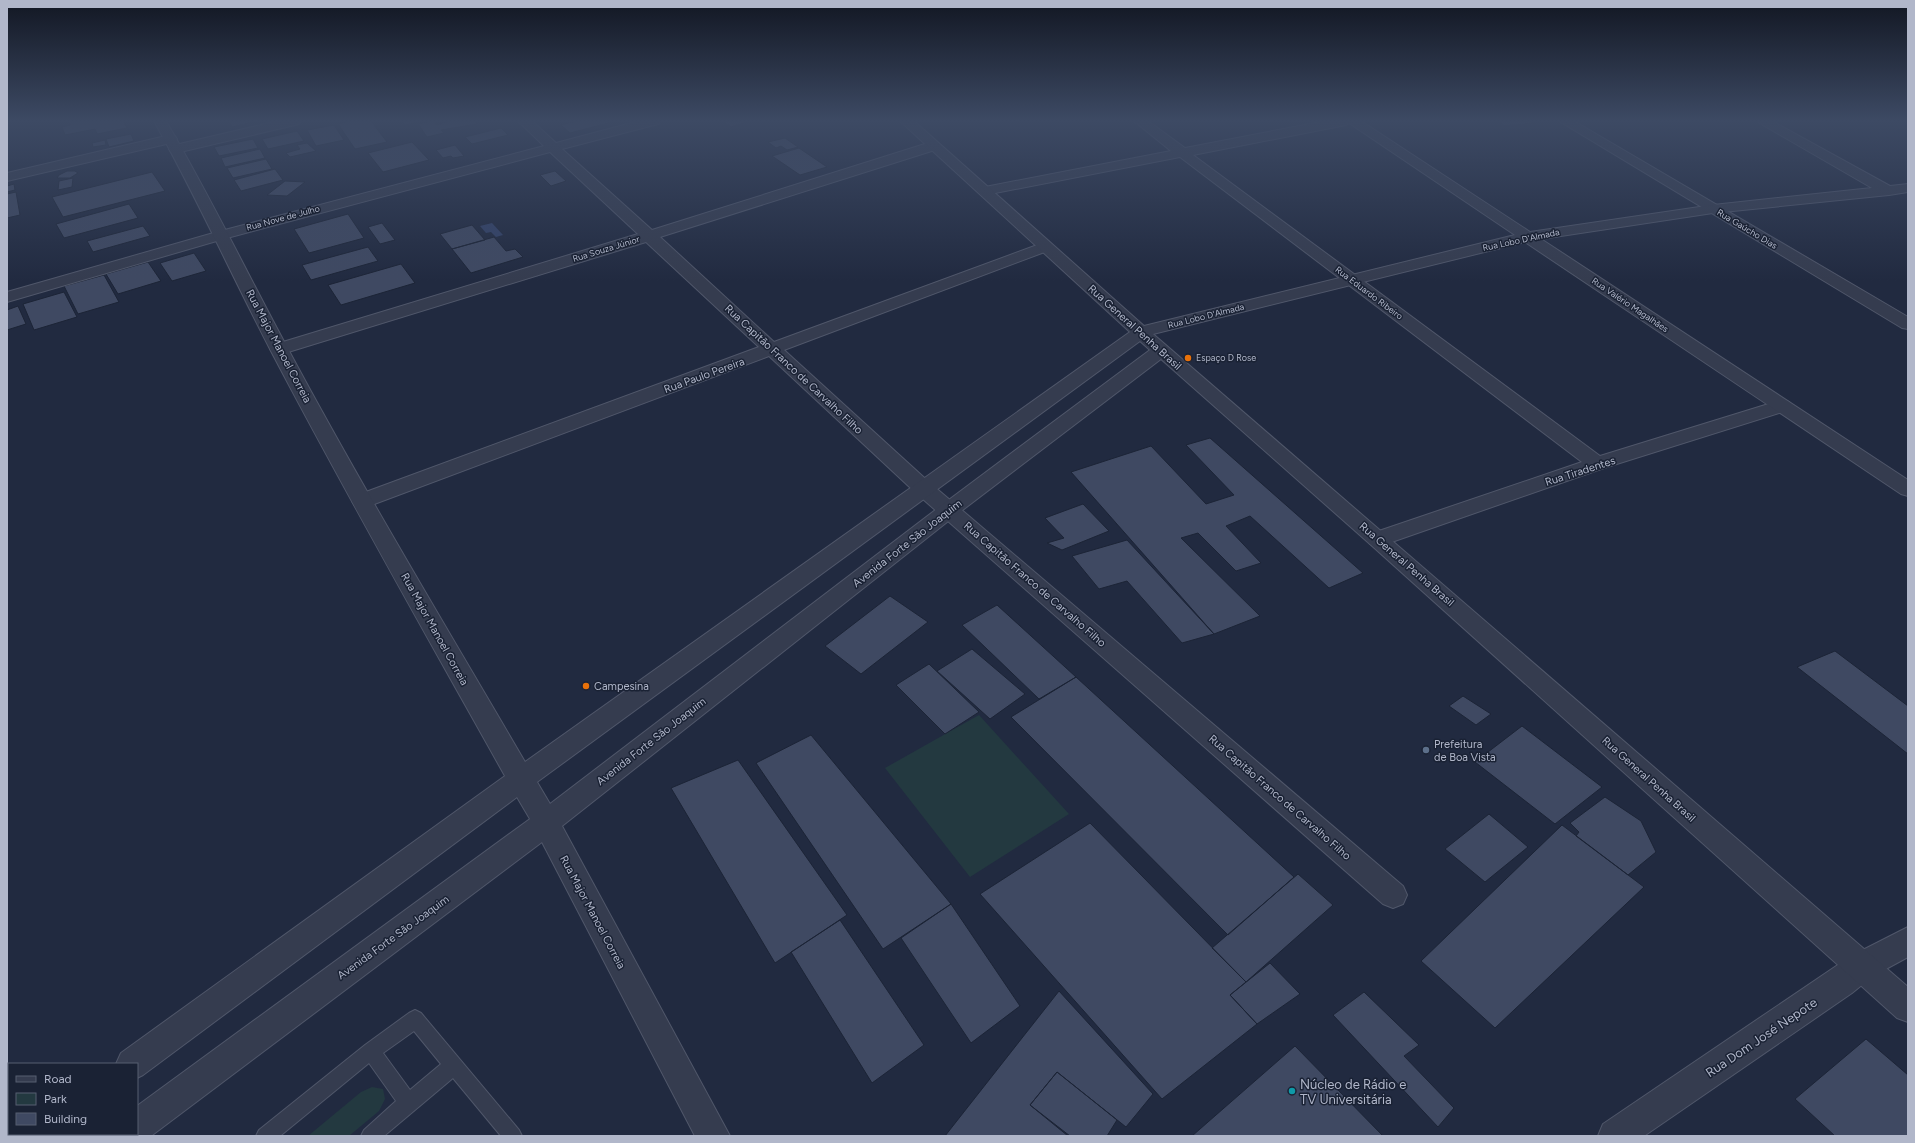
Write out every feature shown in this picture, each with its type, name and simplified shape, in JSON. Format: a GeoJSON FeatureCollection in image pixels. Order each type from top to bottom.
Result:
{"type":"FeatureCollection","features":[{"type":"Feature","properties":{"kind":"street"},"geometry":{"type":"LineString","coordinates":[[7,177],[20,174]]}},
{"type":"Feature","properties":{"kind":"street","name":"Rua Major Manoel Correia"},"geometry":{"type":"LineString","coordinates":[[189,174],[222,235],[279,350],[362,501],[520,780],[546,823],[713,1136]]}},
{"type":"Feature","properties":{"kind":"street","name":"Rua Nove de Julho"},"geometry":{"type":"LineString","coordinates":[[7,297],[222,235],[453,174]]}},
{"type":"Feature","properties":{"kind":"street","name":"Rua Capitão Franco de Carvalho Filho"},"geometry":{"type":"LineString","coordinates":[[582,174],[923,488],[1393,895]]}},
{"type":"Feature","properties":{"kind":"street","name":"Rua Souza Júnior"},"geometry":{"type":"LineString","coordinates":[[279,350],[844,174]]}},
{"type":"Feature","properties":{"kind":"street","name":"Rua General Penha Brasil"},"geometry":{"type":"LineString","coordinates":[[966,174],[1161,350],[1378,539],[1908,1007]]}},
{"type":"Feature","properties":{"kind":"street"},"geometry":{"type":"LineString","coordinates":[[985,191],[1069,174]]}},
{"type":"Feature","properties":{"kind":"street","name":"Rua Eduardo Ribeiro"},"geometry":{"type":"LineString","coordinates":[[1211,174],[1598,464]]}},
{"type":"Feature","properties":{"kind":"street","name":"Rua Valério Magalhães"},"geometry":{"type":"LineString","coordinates":[[1432,174],[1782,406],[1903,482]]}},
{"type":"Feature","properties":{"kind":"street","name":"Rua Gaúcho Dias"},"geometry":{"type":"LineString","coordinates":[[1655,174],[1908,324]]}},
{"type":"Feature","properties":{"kind":"street"},"geometry":{"type":"LineString","coordinates":[[1859,174],[1908,201]]}},
{"type":"Feature","properties":{"kind":"street","name":"Rua Lobo D'Almada"},"geometry":{"type":"LineString","coordinates":[[1141,332],[1527,237],[1712,208],[1908,188]]}},
{"type":"Feature","properties":{"kind":"street","name":"Rua Paulo Pereira"},"geometry":{"type":"LineString","coordinates":[[362,501],[773,350],[1045,247]]}},
{"type":"Feature","properties":{"kind":"street"},"geometry":{"type":"LineString","coordinates":[[133,1063],[520,780],[1141,332]]}},
{"type":"Feature","properties":{"kind":"street","name":"Avenida Forte São Joaquim"},"geometry":{"type":"LineString","coordinates":[[138,1125],[505,855],[949,510],[1161,350]]}},
{"type":"Feature","properties":{"kind":"street","name":"Rua Tiradentes"},"geometry":{"type":"LineString","coordinates":[[1378,539],[1598,464],[1782,406]]}},
{"type":"Feature","properties":{"kind":"street","name":"Rua Dom José Nepote"},"geometry":{"type":"LineString","coordinates":[[1615,1136],[1841,982],[1862,966],[1908,941]]}},
{"type":"Feature","properties":{"kind":"lane"},"geometry":{"type":"LineString","coordinates":[[266,1136],[370,1051],[415,1019],[512,1136]]}},
{"type":"Feature","properties":{"kind":"lane"},"geometry":{"type":"LineString","coordinates":[[370,1051],[408,1104]]}},
{"type":"Feature","properties":{"kind":"lane"},"geometry":{"type":"LineString","coordinates":[[370,1136],[454,1065]]}},
{"type":"Feature","properties":{"kind":"green space"},"geometry":{"type":"Polygon","coordinates":[[[979,715],[1069,814],[970,877],[885,768],[979,715]]]}},
{"type":"Feature","properties":{"kind":"green space"},"geometry":{"type":"Polygon","coordinates":[[[372,1087],[383,1089],[385,1099],[379,1111],[349,1136],[308,1136],[361,1092],[372,1087]]]}},
{"type":"Feature","properties":{"kind":"water"},"geometry":{"type":"Polygon","coordinates":[[[492,223],[503,235],[496,237],[491,232],[486,233],[480,226],[492,223]]]}},
{"type":"Feature","properties":{"kind":"building"},"geometry":{"type":"Polygon","coordinates":[[[76,174],[70,178],[57,178],[59,175],[76,174]]]}},
{"type":"Feature","properties":{"kind":"building"},"geometry":{"type":"Polygon","coordinates":[[[143,174],[154,174],[165,191],[63,217],[52,197],[143,174]]]}},
{"type":"Feature","properties":{"kind":"building"},"geometry":{"type":"Polygon","coordinates":[[[231,174],[249,174],[233,178],[231,174]]]}},
{"type":"Feature","properties":{"kind":"building"},"geometry":{"type":"Polygon","coordinates":[[[255,174],[279,174],[283,180],[241,191],[234,180],[255,174]]]}},
{"type":"Feature","properties":{"kind":"building"},"geometry":{"type":"Polygon","coordinates":[[[559,174],[566,181],[551,186],[540,175],[559,174]]]}},
{"type":"Feature","properties":{"kind":"building"},"geometry":{"type":"Polygon","coordinates":[[[73,178],[72,187],[58,190],[59,181],[73,178]]]}},
{"type":"Feature","properties":{"kind":"building"},"geometry":{"type":"Polygon","coordinates":[[[285,181],[305,182],[287,196],[267,195],[285,181]]]}},
{"type":"Feature","properties":{"kind":"building"},"geometry":{"type":"Polygon","coordinates":[[[14,184],[15,190],[7,192],[7,186],[14,184]]]}},
{"type":"Feature","properties":{"kind":"building"},"geometry":{"type":"Polygon","coordinates":[[[16,192],[20,215],[7,218],[7,194],[16,192]]]}},
{"type":"Feature","properties":{"kind":"building"},"geometry":{"type":"Polygon","coordinates":[[[129,204],[138,218],[64,238],[56,224],[129,204]]]}},
{"type":"Feature","properties":{"kind":"building"},"geometry":{"type":"Polygon","coordinates":[[[348,214],[364,238],[309,253],[294,229],[348,214]]]}},
{"type":"Feature","properties":{"kind":"building"},"geometry":{"type":"Polygon","coordinates":[[[382,223],[395,240],[380,244],[368,227],[382,223]]]}},
{"type":"Feature","properties":{"kind":"building"},"geometry":{"type":"Polygon","coordinates":[[[472,225],[485,240],[452,249],[440,234],[472,225]]]}},
{"type":"Feature","properties":{"kind":"building"},"geometry":{"type":"Polygon","coordinates":[[[143,226],[150,236],[93,252],[87,241],[143,226]]]}},
{"type":"Feature","properties":{"kind":"building"},"geometry":{"type":"Polygon","coordinates":[[[494,237],[506,251],[515,249],[523,257],[471,273],[452,249],[494,237]]]}},
{"type":"Feature","properties":{"kind":"building"},"geometry":{"type":"Polygon","coordinates":[[[368,247],[378,261],[311,280],[302,265],[368,247]]]}},
{"type":"Feature","properties":{"kind":"building"},"geometry":{"type":"Polygon","coordinates":[[[194,253],[206,271],[172,281],[160,263],[194,253]]]}},
{"type":"Feature","properties":{"kind":"building"},"geometry":{"type":"Polygon","coordinates":[[[148,262],[161,281],[118,294],[106,274],[148,262]]]}},
{"type":"Feature","properties":{"kind":"building"},"geometry":{"type":"Polygon","coordinates":[[[401,264],[415,283],[341,305],[328,285],[401,264]]]}},
{"type":"Feature","properties":{"kind":"building"},"geometry":{"type":"Polygon","coordinates":[[[104,275],[119,302],[78,314],[64,286],[104,275]]]}},
{"type":"Feature","properties":{"kind":"building"},"geometry":{"type":"Polygon","coordinates":[[[64,292],[77,317],[34,330],[23,304],[64,292]]]}},
{"type":"Feature","properties":{"kind":"building"},"geometry":{"type":"Polygon","coordinates":[[[18,306],[26,324],[7,330],[7,310],[18,306]]]}},
{"type":"Feature","properties":{"kind":"building"},"geometry":{"type":"Polygon","coordinates":[[[1210,438],[1363,573],[1329,588],[1250,516],[1226,526],[1261,563],[1236,571],[1198,533],[1181,538],[1260,616],[1214,634],[1071,472],[1151,446],[1206,504],[1234,495],[1186,445],[1210,438]]]}},
{"type":"Feature","properties":{"kind":"building"},"geometry":{"type":"Polygon","coordinates":[[[1083,504],[1109,531],[1062,550],[1047,543],[1064,538],[1045,518],[1083,504]]]}},
{"type":"Feature","properties":{"kind":"building"},"geometry":{"type":"Polygon","coordinates":[[[1127,540],[1214,634],[1182,643],[1127,581],[1099,589],[1072,556],[1127,540]]]}},
{"type":"Feature","properties":{"kind":"building"},"geometry":{"type":"Polygon","coordinates":[[[890,596],[928,622],[861,674],[825,646],[890,596]]]}},
{"type":"Feature","properties":{"kind":"building"},"geometry":{"type":"Polygon","coordinates":[[[997,605],[1076,677],[1039,699],[962,625],[997,605]]]}},
{"type":"Feature","properties":{"kind":"building"},"geometry":{"type":"Polygon","coordinates":[[[972,649],[1025,694],[990,719],[937,671],[972,649]]]}},
{"type":"Feature","properties":{"kind":"building"},"geometry":{"type":"Polygon","coordinates":[[[1835,651],[1908,706],[1908,754],[1797,667],[1835,651]]]}},
{"type":"Feature","properties":{"kind":"building"},"geometry":{"type":"Polygon","coordinates":[[[929,664],[979,712],[945,734],[896,685],[929,664]]]}},
{"type":"Feature","properties":{"kind":"building"},"geometry":{"type":"Polygon","coordinates":[[[1076,677],[1294,877],[1228,935],[1011,717],[1076,677]]]}},
{"type":"Feature","properties":{"kind":"building"},"geometry":{"type":"Polygon","coordinates":[[[1463,696],[1491,714],[1476,725],[1449,706],[1463,696]]]}},
{"type":"Feature","properties":{"kind":"building"},"geometry":{"type":"Polygon","coordinates":[[[1522,726],[1602,787],[1555,824],[1475,762],[1522,726]]]}},
{"type":"Feature","properties":{"kind":"building"},"geometry":{"type":"Polygon","coordinates":[[[811,735],[951,904],[883,949],[756,763],[811,735]]]}},
{"type":"Feature","properties":{"kind":"building"},"geometry":{"type":"Polygon","coordinates":[[[738,760],[847,915],[775,963],[671,788],[738,760]]]}},
{"type":"Feature","properties":{"kind":"building"},"geometry":{"type":"Polygon","coordinates":[[[1605,797],[1641,821],[1656,852],[1628,875],[1576,836],[1579,832],[1570,823],[1605,797]]]}},
{"type":"Feature","properties":{"kind":"building"},"geometry":{"type":"Polygon","coordinates":[[[1489,814],[1528,847],[1485,882],[1445,849],[1489,814]]]}},
{"type":"Feature","properties":{"kind":"building"},"geometry":{"type":"Polygon","coordinates":[[[1090,823],[1246,982],[1230,995],[1257,1024],[1162,1099],[980,894],[1090,823]]]}},
{"type":"Feature","properties":{"kind":"building"},"geometry":{"type":"Polygon","coordinates":[[[1562,825],[1644,887],[1495,1028],[1421,961],[1562,825]]]}},
{"type":"Feature","properties":{"kind":"building"},"geometry":{"type":"Polygon","coordinates":[[[1298,874],[1333,905],[1246,982],[1212,948],[1298,874]]]}},
{"type":"Feature","properties":{"kind":"building"},"geometry":{"type":"Polygon","coordinates":[[[951,904],[1020,1006],[971,1043],[901,938],[951,904]]]}},
{"type":"Feature","properties":{"kind":"building"},"geometry":{"type":"Polygon","coordinates":[[[840,920],[924,1045],[872,1083],[791,952],[840,920]]]}},
{"type":"Feature","properties":{"kind":"building"},"geometry":{"type":"Polygon","coordinates":[[[1270,963],[1300,994],[1257,1024],[1230,995],[1270,963]]]}},
{"type":"Feature","properties":{"kind":"building"},"geometry":{"type":"Polygon","coordinates":[[[1059,991],[1153,1094],[1126,1127],[1057,1072],[1030,1105],[1068,1136],[945,1136],[1059,991]]]}},
{"type":"Feature","properties":{"kind":"building"},"geometry":{"type":"Polygon","coordinates":[[[1364,992],[1419,1045],[1404,1056],[1454,1108],[1438,1127],[1333,1015],[1364,992]]]}},
{"type":"Feature","properties":{"kind":"building"},"geometry":{"type":"Polygon","coordinates":[[[1866,1039],[1908,1075],[1908,1136],[1835,1136],[1795,1099],[1866,1039]]]}},
{"type":"Feature","properties":{"kind":"building","name":"Núcleo de Rádio e TV Universitária"},"geometry":{"type":"Polygon","coordinates":[[[1295,1046],[1383,1136],[1192,1136],[1295,1046]]]}},
{"type":"Feature","properties":{"kind":"building"},"geometry":{"type":"Polygon","coordinates":[[[1057,1072],[1117,1120],[1107,1136],[1070,1136],[1030,1105],[1057,1072]]]}},
{"type":"Feature","properties":{"kind":"place","name":"Espaço D Rose"},"geometry":{"type":"Point","coordinates":[1188,358]}},
{"type":"Feature","properties":{"kind":"place","name":"Campesina"},"geometry":{"type":"Point","coordinates":[586,686]}},
{"type":"Feature","properties":{"kind":"place","name":"Prefeitura de Boa Vista"},"geometry":{"type":"Point","coordinates":[1426,750]}},
{"type":"Feature","properties":{"kind":"place","name":"Núcleo de Rádio e TV Universitária"},"geometry":{"type":"Point","coordinates":[1292,1091]}}]}
